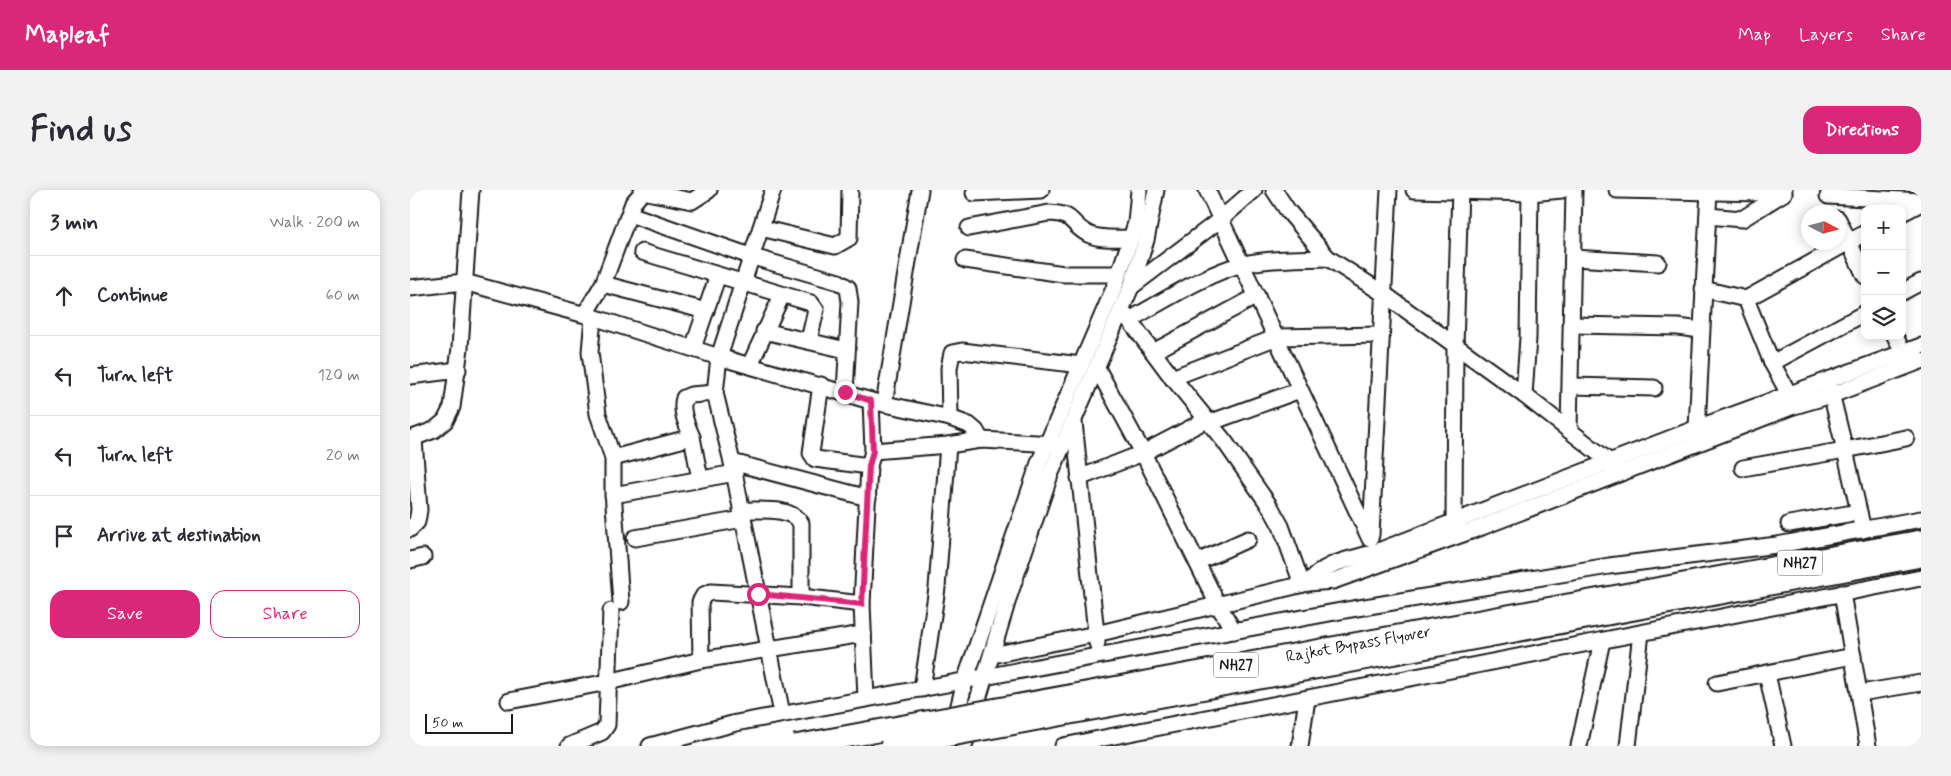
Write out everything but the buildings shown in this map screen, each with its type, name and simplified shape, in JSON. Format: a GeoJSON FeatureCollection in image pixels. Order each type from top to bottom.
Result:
{"type":"FeatureCollection","features":[{"type":"Feature","properties":{"kind":"highway","name":"Rajkot Bypass Flyover"},"geometry":{"type":"LineString","coordinates":[[891,746],[1681,592],[1921,541]]}},
{"type":"Feature","properties":{"kind":"highway","name":"Rajkot Bypass Flyover"},"geometry":{"type":"LineString","coordinates":[[795,746],[1681,592],[1921,556]]}},
{"type":"Feature","properties":{"kind":"street"},"geometry":{"type":"LineString","coordinates":[[410,529],[417,522],[419,510],[412,439],[434,430],[445,422],[452,407],[458,370],[471,190]]}},
{"type":"Feature","properties":{"kind":"street"},"geometry":{"type":"LineString","coordinates":[[570,746],[602,732],[607,725],[608,682],[616,607],[613,458],[598,414],[585,314],[604,284],[633,203],[643,191],[692,202],[709,190]]}},
{"type":"Feature","properties":{"kind":"street"},"geometry":{"type":"LineString","coordinates":[[773,190],[753,257],[719,357],[714,393],[734,467],[782,714]]}},
{"type":"Feature","properties":{"kind":"street"},"geometry":{"type":"LineString","coordinates":[[762,228],[835,246],[841,244],[850,238],[850,190]]}},
{"type":"Feature","properties":{"kind":"street"},"geometry":{"type":"LineString","coordinates":[[866,699],[862,604],[869,466],[873,451],[878,402],[920,190]]}},
{"type":"Feature","properties":{"kind":"street"},"geometry":{"type":"LineString","coordinates":[[974,194],[1041,190]]}},
{"type":"Feature","properties":{"kind":"street"},"geometry":{"type":"LineString","coordinates":[[949,746],[965,681],[1046,444],[1119,274],[1131,238],[1139,196],[1157,190]]}},
{"type":"Feature","properties":{"kind":"street"},"geometry":{"type":"LineString","coordinates":[[964,746],[1012,586],[1063,443],[1097,368],[1126,315],[1131,287],[1146,240],[1157,190]]}},
{"type":"Feature","properties":{"kind":"street"},"geometry":{"type":"LineString","coordinates":[[1207,190],[1277,337],[1373,553]]}},
{"type":"Feature","properties":{"kind":"street"},"geometry":{"type":"LineString","coordinates":[[1131,287],[1221,219],[1254,190]]}},
{"type":"Feature","properties":{"kind":"street"},"geometry":{"type":"LineString","coordinates":[[1274,190],[1288,212],[1328,258],[1384,294],[1524,394],[1622,472]]}},
{"type":"Feature","properties":{"kind":"street"},"geometry":{"type":"LineString","coordinates":[[1373,553],[1389,190]]}},
{"type":"Feature","properties":{"kind":"street"},"geometry":{"type":"LineString","coordinates":[[1414,190],[1562,190]]}},
{"type":"Feature","properties":{"kind":"street"},"geometry":{"type":"LineString","coordinates":[[1569,430],[1574,190]]}},
{"type":"Feature","properties":{"kind":"street"},"geometry":{"type":"LineString","coordinates":[[1617,190],[1763,193],[1784,190]]}},
{"type":"Feature","properties":{"kind":"street"},"geometry":{"type":"LineString","coordinates":[[1708,216],[1742,218],[1789,190]]}},
{"type":"Feature","properties":{"kind":"street"},"geometry":{"type":"LineString","coordinates":[[1456,528],[1455,346],[1460,191]]}},
{"type":"Feature","properties":{"kind":"street"},"geometry":{"type":"LineString","coordinates":[[1524,394],[1528,338],[1530,191]]}},
{"type":"Feature","properties":{"kind":"street"},"geometry":{"type":"LineString","coordinates":[[1699,434],[1701,330],[1709,191]]}},
{"type":"Feature","properties":{"kind":"street"},"geometry":{"type":"LineString","coordinates":[[1825,193],[1921,202]]}},
{"type":"Feature","properties":{"kind":"street"},"geometry":{"type":"LineString","coordinates":[[1825,193],[1831,205]]}},
{"type":"Feature","properties":{"kind":"street"},"geometry":{"type":"LineString","coordinates":[[1906,210],[1921,202]]}},
{"type":"Feature","properties":{"kind":"street"},"geometry":{"type":"LineString","coordinates":[[969,228],[1049,213],[1069,216],[1087,234],[1096,237],[1131,238]]}},
{"type":"Feature","properties":{"kind":"street"},"geometry":{"type":"LineString","coordinates":[[638,218],[753,257],[839,282],[848,288],[850,302],[845,392]]}},
{"type":"Feature","properties":{"kind":"street"},"geometry":{"type":"LineString","coordinates":[[1704,289],[1746,299],[1861,234]]}},
{"type":"Feature","properties":{"kind":"street"},"geometry":{"type":"LineString","coordinates":[[1846,235],[1861,267]]}},
{"type":"Feature","properties":{"kind":"street"},"geometry":{"type":"LineString","coordinates":[[642,252],[814,305],[815,316],[809,340]]}},
{"type":"Feature","properties":{"kind":"street"},"geometry":{"type":"LineString","coordinates":[[1126,315],[1242,264],[1263,261],[1328,258]]}},
{"type":"Feature","properties":{"kind":"street"},"geometry":{"type":"LineString","coordinates":[[1573,258],[1658,263]]}},
{"type":"Feature","properties":{"kind":"street"},"geometry":{"type":"LineString","coordinates":[[966,260],[1064,274],[1119,274]]}},
{"type":"Feature","properties":{"kind":"street"},"geometry":{"type":"LineString","coordinates":[[693,348],[718,275]]}},
{"type":"Feature","properties":{"kind":"street"},"geometry":{"type":"LineString","coordinates":[[410,288],[464,282],[585,314],[719,357],[878,402],[950,418],[976,430],[981,440]]}},
{"type":"Feature","properties":{"kind":"street"},"geometry":{"type":"LineString","coordinates":[[1906,290],[1921,282]]}},
{"type":"Feature","properties":{"kind":"street"},"geometry":{"type":"LineString","coordinates":[[604,284],[706,311]]}},
{"type":"Feature","properties":{"kind":"street"},"geometry":{"type":"LineString","coordinates":[[750,365],[782,295]]}},
{"type":"Feature","properties":{"kind":"street"},"geometry":{"type":"LineString","coordinates":[[1153,352],[1257,296]]}},
{"type":"Feature","properties":{"kind":"street"},"geometry":{"type":"LineString","coordinates":[[1746,299],[1772,363],[1789,394]]}},
{"type":"Feature","properties":{"kind":"street"},"geometry":{"type":"LineString","coordinates":[[1126,315],[1271,508],[1281,526],[1305,584]]}},
{"type":"Feature","properties":{"kind":"street"},"geometry":{"type":"LineString","coordinates":[[1772,363],[1861,315]]}},
{"type":"Feature","properties":{"kind":"street"},"geometry":{"type":"LineString","coordinates":[[1572,325],[1678,326],[1701,330]]}},
{"type":"Feature","properties":{"kind":"street"},"geometry":{"type":"LineString","coordinates":[[764,331],[846,350]]}},
{"type":"Feature","properties":{"kind":"street"},"geometry":{"type":"LineString","coordinates":[[1172,378],[1277,337],[1382,334]]}},
{"type":"Feature","properties":{"kind":"street"},"geometry":{"type":"LineString","coordinates":[[1898,340],[1911,360]]}},
{"type":"Feature","properties":{"kind":"street"},"geometry":{"type":"LineString","coordinates":[[1456,528],[1609,462],[1791,406],[1830,387],[1911,360],[1921,346]]}},
{"type":"Feature","properties":{"kind":"street"},"geometry":{"type":"LineString","coordinates":[[950,418],[949,368],[952,353],[962,351],[1081,365]]}},
{"type":"Feature","properties":{"kind":"street"},"geometry":{"type":"LineString","coordinates":[[1097,368],[1218,605],[1234,631]]}},
{"type":"Feature","properties":{"kind":"street"},"geometry":{"type":"LineString","coordinates":[[410,376],[458,370]]}},
{"type":"Feature","properties":{"kind":"street"},"geometry":{"type":"LineString","coordinates":[[821,385],[811,453],[816,459],[823,461],[869,466]]}},
{"type":"Feature","properties":{"kind":"street"},"geometry":{"type":"LineString","coordinates":[[1571,386],[1654,388]]}},
{"type":"Feature","properties":{"kind":"street"},"geometry":{"type":"LineString","coordinates":[[992,655],[1096,634],[1305,584],[1321,569],[1456,528],[1622,472],[1699,434],[1789,394],[1830,387]]}},
{"type":"Feature","properties":{"kind":"street"},"geometry":{"type":"LineString","coordinates":[[1830,387],[1863,530]]}},
{"type":"Feature","properties":{"kind":"street"},"geometry":{"type":"LineString","coordinates":[[1079,478],[1142,453],[1207,421],[1300,390]]}},
{"type":"Feature","properties":{"kind":"street"},"geometry":{"type":"LineString","coordinates":[[700,479],[692,437],[682,405],[684,398],[714,393]]}},
{"type":"Feature","properties":{"kind":"street"},"geometry":{"type":"LineString","coordinates":[[1073,418],[1099,657]]}},
{"type":"Feature","properties":{"kind":"street"},"geometry":{"type":"LineString","coordinates":[[613,458],[692,437]]}},
{"type":"Feature","properties":{"kind":"street"},"geometry":{"type":"LineString","coordinates":[[1744,468],[1906,438]]}},
{"type":"Feature","properties":{"kind":"street"},"geometry":{"type":"LineString","coordinates":[[873,451],[948,445],[981,440],[1046,444],[1063,443]]}},
{"type":"Feature","properties":{"kind":"street"},"geometry":{"type":"LineString","coordinates":[[922,689],[937,588],[948,445]]}},
{"type":"Feature","properties":{"kind":"street"},"geometry":{"type":"LineString","coordinates":[[613,495],[700,479],[734,467],[868,498]]}},
{"type":"Feature","properties":{"kind":"street"},"geometry":{"type":"LineString","coordinates":[[635,538],[742,514],[786,512],[795,515],[801,523],[801,597]]}},
{"type":"Feature","properties":{"kind":"street"},"geometry":{"type":"LineString","coordinates":[[1789,524],[1859,512]]}},
{"type":"Feature","properties":{"kind":"street"},"geometry":{"type":"LineString","coordinates":[[650,746],[736,723],[1234,631],[1609,566],[1777,545],[1921,519]]}},
{"type":"Feature","properties":{"kind":"street"},"geometry":{"type":"LineString","coordinates":[[1197,562],[1248,539]]}},
{"type":"Feature","properties":{"kind":"street"},"geometry":{"type":"LineString","coordinates":[[1062,746],[1921,578]]}},
{"type":"Feature","properties":{"kind":"street"},"geometry":{"type":"LineString","coordinates":[[701,660],[699,608],[704,595],[720,591],[862,604]]}},
{"type":"Feature","properties":{"kind":"street"},"geometry":{"type":"LineString","coordinates":[[1842,593],[1868,746]]}},
{"type":"Feature","properties":{"kind":"street"},"geometry":{"type":"LineString","coordinates":[[1628,746],[1641,633]]}},
{"type":"Feature","properties":{"kind":"street"},"geometry":{"type":"LineString","coordinates":[[509,701],[608,682],[701,660],[862,634]]}},
{"type":"Feature","properties":{"kind":"street"},"geometry":{"type":"LineString","coordinates":[[1579,746],[1602,640]]}},
{"type":"Feature","properties":{"kind":"street"},"geometry":{"type":"LineString","coordinates":[[1717,683],[1853,656]]}},
{"type":"Feature","properties":{"kind":"street"},"geometry":{"type":"LineString","coordinates":[[1767,674],[1783,746]]}},
{"type":"Feature","properties":{"kind":"street"},"geometry":{"type":"LineString","coordinates":[[1860,692],[1921,682]]}},
{"type":"Feature","properties":{"kind":"street"},"geometry":{"type":"LineString","coordinates":[[1300,746],[1307,698]]}},
{"type":"Feature","properties":{"kind":"route"},"geometry":{"type":"LineString","coordinates":[[758,594],[862,604],[866,558],[869,466],[873,451],[871,401],[845,392]]}}]}
